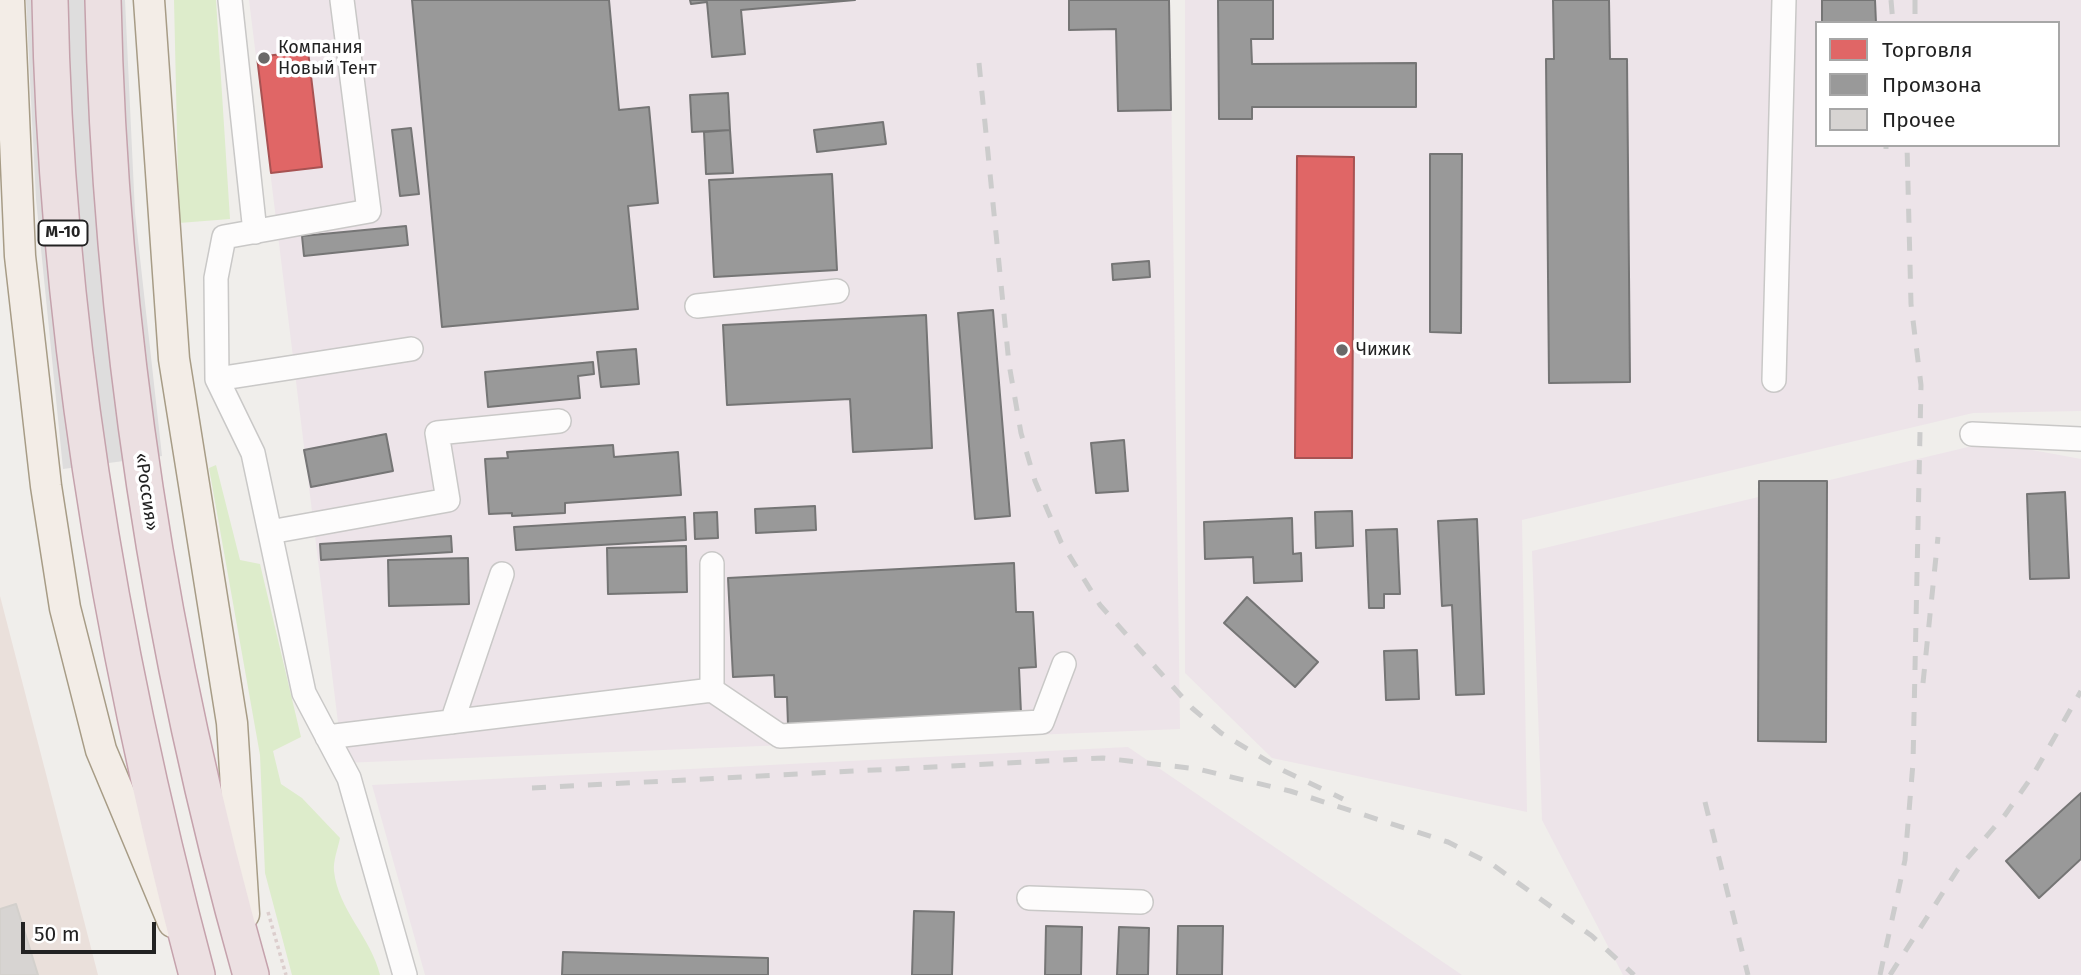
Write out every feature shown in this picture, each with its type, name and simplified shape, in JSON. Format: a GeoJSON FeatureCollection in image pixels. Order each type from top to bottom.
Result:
{"type":"FeatureCollection","features":[{"type":"Feature","properties":{"kind":"highway","name":"М-10"},"geometry":{"type":"LineString","coordinates":[[50,0],[60,198],[89,466],[116,626],[161,836],[196,972]]}},
{"type":"Feature","properties":{"kind":"highway","name":"«Россия»"},"geometry":{"type":"LineString","coordinates":[[103,0],[111,208],[141,459],[187,715],[223,875],[248,966]]}},
{"type":"Feature","properties":{"kind":"main road"},"geometry":{"type":"LineString","coordinates":[[9,0],[20,256],[46,486],[65,608],[101,750],[150,874],[196,972]]}},
{"type":"Feature","properties":{"kind":"main road"},"geometry":{"type":"LineString","coordinates":[[149,0],[174,359],[232,723],[241,827],[248,966]]}},
{"type":"Feature","properties":{"kind":"lane"},"geometry":{"type":"LineString","coordinates":[[230,0],[255,232]]}},
{"type":"Feature","properties":{"kind":"lane"},"geometry":{"type":"LineString","coordinates":[[342,0],[369,211],[223,237],[216,278],[217,379],[253,453],[304,693],[349,778],[405,975]]}},
{"type":"Feature","properties":{"kind":"lane"},"geometry":{"type":"LineString","coordinates":[[1774,380],[1784,0]]}},
{"type":"Feature","properties":{"kind":"lane"},"geometry":{"type":"LineString","coordinates":[[697,306],[838,291]]}},
{"type":"Feature","properties":{"kind":"lane"},"geometry":{"type":"LineString","coordinates":[[217,379],[411,349]]}},
{"type":"Feature","properties":{"kind":"lane"},"geometry":{"type":"LineString","coordinates":[[270,532],[448,500],[437,433],[559,421]]}},
{"type":"Feature","properties":{"kind":"lane"},"geometry":{"type":"LineString","coordinates":[[1972,434],[2081,439]]}},
{"type":"Feature","properties":{"kind":"lane"},"geometry":{"type":"LineString","coordinates":[[712,564],[712,690]]}},
{"type":"Feature","properties":{"kind":"lane"},"geometry":{"type":"LineString","coordinates":[[452,722],[502,574]]}},
{"type":"Feature","properties":{"kind":"lane"},"geometry":{"type":"LineString","coordinates":[[327,737],[712,690],[780,736],[1042,722],[1064,664]]}},
{"type":"Feature","properties":{"kind":"lane"},"geometry":{"type":"LineString","coordinates":[[1029,898],[1141,902]]}},
{"type":"Feature","properties":{"kind":"shaded area"},"geometry":{"type":"Polygon","coordinates":[[[249,0],[1170,0],[1180,729],[343,763],[249,0]]]}},
{"type":"Feature","properties":{"kind":"shaded area"},"geometry":{"type":"Polygon","coordinates":[[[1185,0],[2081,0],[2081,411],[1973,413],[1522,520],[1527,812],[1272,758],[1185,673],[1185,0]]]}},
{"type":"Feature","properties":{"kind":"shaded area"},"geometry":{"type":"Polygon","coordinates":[[[1989,442],[2081,459],[2081,975],[1623,975],[1542,820],[1532,551],[1989,442]]]}},
{"type":"Feature","properties":{"kind":"shaded area"},"geometry":{"type":"Polygon","coordinates":[[[0,596],[98,975],[0,975],[0,596]]]}},
{"type":"Feature","properties":{"kind":"shaded area"},"geometry":{"type":"Polygon","coordinates":[[[1128,747],[1462,975],[425,975],[372,785],[1128,747]]]}},
{"type":"Feature","properties":{"kind":"green space"},"geometry":{"type":"Polygon","coordinates":[[[174,0],[216,0],[230,219],[179,223],[174,0]]]}},
{"type":"Feature","properties":{"kind":"green space"},"geometry":{"type":"Polygon","coordinates":[[[216,465],[240,560],[260,564],[301,737],[273,751],[281,784],[302,798],[340,838],[334,867],[337,885],[348,911],[370,948],[380,975],[292,975],[265,873],[260,755],[209,468],[216,465]]]}},
{"type":"Feature","properties":{"kind":"pier"},"geometry":{"type":"Polygon","coordinates":[[[26,0],[125,0],[135,213],[162,456],[63,469],[36,199],[26,0]]]}},
{"type":"Feature","properties":{"kind":"building: Торговля"},"geometry":{"type":"Polygon","coordinates":[[[308,51],[322,167],[271,173],[257,57],[308,51]]]}},
{"type":"Feature","properties":{"kind":"building: Торговля"},"geometry":{"type":"Polygon","coordinates":[[[1297,156],[1354,157],[1352,458],[1295,458],[1297,156]]]}},
{"type":"Feature","properties":{"kind":"building: Промзона"},"geometry":{"type":"Polygon","coordinates":[[[412,0],[609,0],[619,110],[649,107],[658,203],[628,206],[638,309],[442,327],[412,0]]]}},
{"type":"Feature","properties":{"kind":"building: Промзона"},"geometry":{"type":"Polygon","coordinates":[[[690,0],[855,0],[741,10],[745,54],[712,57],[707,2],[691,4],[690,0]]]}},
{"type":"Feature","properties":{"kind":"building: Промзона"},"geometry":{"type":"Polygon","coordinates":[[[1069,0],[1169,0],[1171,110],[1118,111],[1116,29],[1069,30],[1069,0]]]}},
{"type":"Feature","properties":{"kind":"building: Промзона"},"geometry":{"type":"Polygon","coordinates":[[[1218,0],[1273,0],[1273,39],[1251,39],[1252,64],[1416,63],[1416,107],[1252,107],[1252,119],[1219,119],[1218,0]]]}},
{"type":"Feature","properties":{"kind":"building: Промзона"},"geometry":{"type":"Polygon","coordinates":[[[1553,0],[1609,0],[1610,59],[1627,59],[1630,382],[1549,383],[1546,59],[1554,59],[1553,0]]]}},
{"type":"Feature","properties":{"kind":"building: Промзона"},"geometry":{"type":"Polygon","coordinates":[[[1822,0],[1875,0],[1876,21],[1822,21],[1822,0]]]}},
{"type":"Feature","properties":{"kind":"building: Промзона"},"geometry":{"type":"Polygon","coordinates":[[[728,93],[730,130],[692,132],[690,95],[728,93]]]}},
{"type":"Feature","properties":{"kind":"building: Промзона"},"geometry":{"type":"Polygon","coordinates":[[[883,122],[886,144],[817,152],[814,130],[883,122]]]}},
{"type":"Feature","properties":{"kind":"building: Промзона"},"geometry":{"type":"Polygon","coordinates":[[[411,128],[419,194],[400,196],[392,130],[411,128]]]}},
{"type":"Feature","properties":{"kind":"building: Промзона"},"geometry":{"type":"Polygon","coordinates":[[[730,130],[733,173],[706,174],[704,132],[730,130]]]}},
{"type":"Feature","properties":{"kind":"building: Промзона"},"geometry":{"type":"Polygon","coordinates":[[[1430,154],[1462,154],[1461,333],[1430,332],[1430,154]]]}},
{"type":"Feature","properties":{"kind":"building: Промзона"},"geometry":{"type":"Polygon","coordinates":[[[832,174],[837,270],[714,277],[709,180],[832,174]]]}},
{"type":"Feature","properties":{"kind":"building: Промзона"},"geometry":{"type":"Polygon","coordinates":[[[406,226],[408,245],[304,256],[302,236],[406,226]]]}},
{"type":"Feature","properties":{"kind":"building: Промзона"},"geometry":{"type":"Polygon","coordinates":[[[1149,261],[1150,277],[1113,280],[1112,264],[1149,261]]]}},
{"type":"Feature","properties":{"kind":"building: Промзона"},"geometry":{"type":"Polygon","coordinates":[[[993,310],[1010,516],[975,519],[958,313],[993,310]]]}},
{"type":"Feature","properties":{"kind":"building: Промзона"},"geometry":{"type":"Polygon","coordinates":[[[926,315],[932,448],[853,452],[850,399],[727,405],[723,325],[926,315]]]}},
{"type":"Feature","properties":{"kind":"building: Промзона"},"geometry":{"type":"Polygon","coordinates":[[[636,349],[639,384],[601,387],[597,352],[636,349]]]}},
{"type":"Feature","properties":{"kind":"building: Промзона"},"geometry":{"type":"Polygon","coordinates":[[[593,362],[594,374],[578,376],[580,398],[488,407],[485,372],[593,362]]]}},
{"type":"Feature","properties":{"kind":"building: Промзона"},"geometry":{"type":"Polygon","coordinates":[[[386,434],[393,471],[311,487],[304,450],[386,434]]]}},
{"type":"Feature","properties":{"kind":"building: Промзона"},"geometry":{"type":"Polygon","coordinates":[[[1124,440],[1128,491],[1096,493],[1091,443],[1124,440]]]}},
{"type":"Feature","properties":{"kind":"building: Промзона"},"geometry":{"type":"Polygon","coordinates":[[[613,445],[614,457],[678,452],[681,495],[565,503],[565,513],[512,516],[512,513],[489,514],[485,459],[508,458],[507,452],[613,445]]]}},
{"type":"Feature","properties":{"kind":"building: Промзона"},"geometry":{"type":"Polygon","coordinates":[[[1759,481],[1827,481],[1826,742],[1758,741],[1759,481]]]}},
{"type":"Feature","properties":{"kind":"building: Промзона"},"geometry":{"type":"Polygon","coordinates":[[[2065,492],[2069,578],[2030,579],[2027,494],[2065,492]]]}},
{"type":"Feature","properties":{"kind":"building: Промзона"},"geometry":{"type":"Polygon","coordinates":[[[815,506],[816,530],[756,533],[755,509],[815,506]]]}},
{"type":"Feature","properties":{"kind":"building: Промзона"},"geometry":{"type":"Polygon","coordinates":[[[1352,511],[1353,546],[1316,548],[1315,512],[1352,511]]]}},
{"type":"Feature","properties":{"kind":"building: Промзона"},"geometry":{"type":"Polygon","coordinates":[[[717,512],[718,538],[695,539],[694,513],[717,512]]]}},
{"type":"Feature","properties":{"kind":"building: Промзона"},"geometry":{"type":"Polygon","coordinates":[[[685,517],[686,540],[516,550],[514,527],[685,517]]]}},
{"type":"Feature","properties":{"kind":"building: Промзона"},"geometry":{"type":"Polygon","coordinates":[[[1292,518],[1293,554],[1301,553],[1302,581],[1254,583],[1253,557],[1205,559],[1204,522],[1292,518]]]}},
{"type":"Feature","properties":{"kind":"building: Промзона"},"geometry":{"type":"Polygon","coordinates":[[[1477,519],[1484,694],[1456,695],[1452,605],[1442,606],[1438,521],[1477,519]]]}},
{"type":"Feature","properties":{"kind":"building: Промзона"},"geometry":{"type":"Polygon","coordinates":[[[1397,529],[1400,594],[1384,594],[1384,608],[1369,608],[1366,530],[1397,529]]]}},
{"type":"Feature","properties":{"kind":"building: Промзона"},"geometry":{"type":"Polygon","coordinates":[[[451,536],[452,552],[321,560],[320,544],[451,536]]]}},
{"type":"Feature","properties":{"kind":"building: Промзона"},"geometry":{"type":"Polygon","coordinates":[[[686,546],[687,592],[608,594],[607,548],[686,546]]]}},
{"type":"Feature","properties":{"kind":"building: Промзона"},"geometry":{"type":"Polygon","coordinates":[[[468,558],[469,604],[389,606],[388,560],[468,558]]]}},
{"type":"Feature","properties":{"kind":"building: Промзона"},"geometry":{"type":"Polygon","coordinates":[[[1014,563],[1016,612],[1033,612],[1036,667],[1019,668],[1021,713],[788,725],[787,697],[775,697],[774,675],[733,677],[728,578],[1014,563]]]}},
{"type":"Feature","properties":{"kind":"building: Промзона"},"geometry":{"type":"Polygon","coordinates":[[[1247,597],[1318,662],[1295,687],[1224,623],[1247,597]]]}},
{"type":"Feature","properties":{"kind":"building: Промзона"},"geometry":{"type":"Polygon","coordinates":[[[1417,650],[1419,699],[1386,700],[1384,651],[1417,650]]]}},
{"type":"Feature","properties":{"kind":"building: Промзона"},"geometry":{"type":"Polygon","coordinates":[[[2081,793],[2081,859],[2039,898],[2006,861],[2081,793]]]}},
{"type":"Feature","properties":{"kind":"building: Промзона"},"geometry":{"type":"Polygon","coordinates":[[[914,911],[954,912],[952,975],[912,975],[914,911]]]}},
{"type":"Feature","properties":{"kind":"building: Промзона"},"geometry":{"type":"Polygon","coordinates":[[[1046,926],[1082,927],[1081,975],[1045,975],[1046,926]]]}},
{"type":"Feature","properties":{"kind":"building: Промзона"},"geometry":{"type":"Polygon","coordinates":[[[1178,926],[1223,926],[1222,975],[1177,975],[1178,926]]]}},
{"type":"Feature","properties":{"kind":"building: Промзона"},"geometry":{"type":"Polygon","coordinates":[[[1119,927],[1149,928],[1148,975],[1117,975],[1119,927]]]}},
{"type":"Feature","properties":{"kind":"building: Промзона"},"geometry":{"type":"Polygon","coordinates":[[[563,952],[768,958],[768,975],[562,975],[563,952]]]}},
{"type":"Feature","properties":{"kind":"building: Прочее"},"geometry":{"type":"Polygon","coordinates":[[[16,904],[38,975],[0,975],[0,909],[16,904]]]}},
{"type":"Feature","properties":{"kind":"railway"},"geometry":{"type":"LineString","coordinates":[[1891,0],[1893,21]]}},
{"type":"Feature","properties":{"kind":"railway"},"geometry":{"type":"LineString","coordinates":[[1915,0],[1915,21]]}},
{"type":"Feature","properties":{"kind":"railway"},"geometry":{"type":"LineString","coordinates":[[979,63],[1009,364],[1021,433],[1035,481],[1061,542],[1100,605],[1192,708],[1221,733],[1282,770],[1343,799]]}},
{"type":"Feature","properties":{"kind":"railway"},"geometry":{"type":"LineString","coordinates":[[1880,975],[1905,860],[1913,763],[1921,385],[1911,304],[1907,147]]}},
{"type":"Feature","properties":{"kind":"railway"},"geometry":{"type":"LineString","coordinates":[[1923,683],[1938,537]]}},
{"type":"Feature","properties":{"kind":"railway"},"geometry":{"type":"LineString","coordinates":[[1890,975],[1958,869],[2005,815],[2033,775],[2081,691]]}},
{"type":"Feature","properties":{"kind":"railway"},"geometry":{"type":"LineString","coordinates":[[532,788],[1103,758],[1198,769],[1290,791],[1448,842],[1493,865],[1592,936],[1634,975]]}},
{"type":"Feature","properties":{"kind":"railway"},"geometry":{"type":"LineString","coordinates":[[1705,802],[1748,975]]}},
{"type":"Feature","properties":{"kind":"place","name":"Компания Новый Тент"},"geometry":{"type":"Point","coordinates":[264,58]}},
{"type":"Feature","properties":{"kind":"place","name":"Чижик"},"geometry":{"type":"Point","coordinates":[1342,350]}}]}
